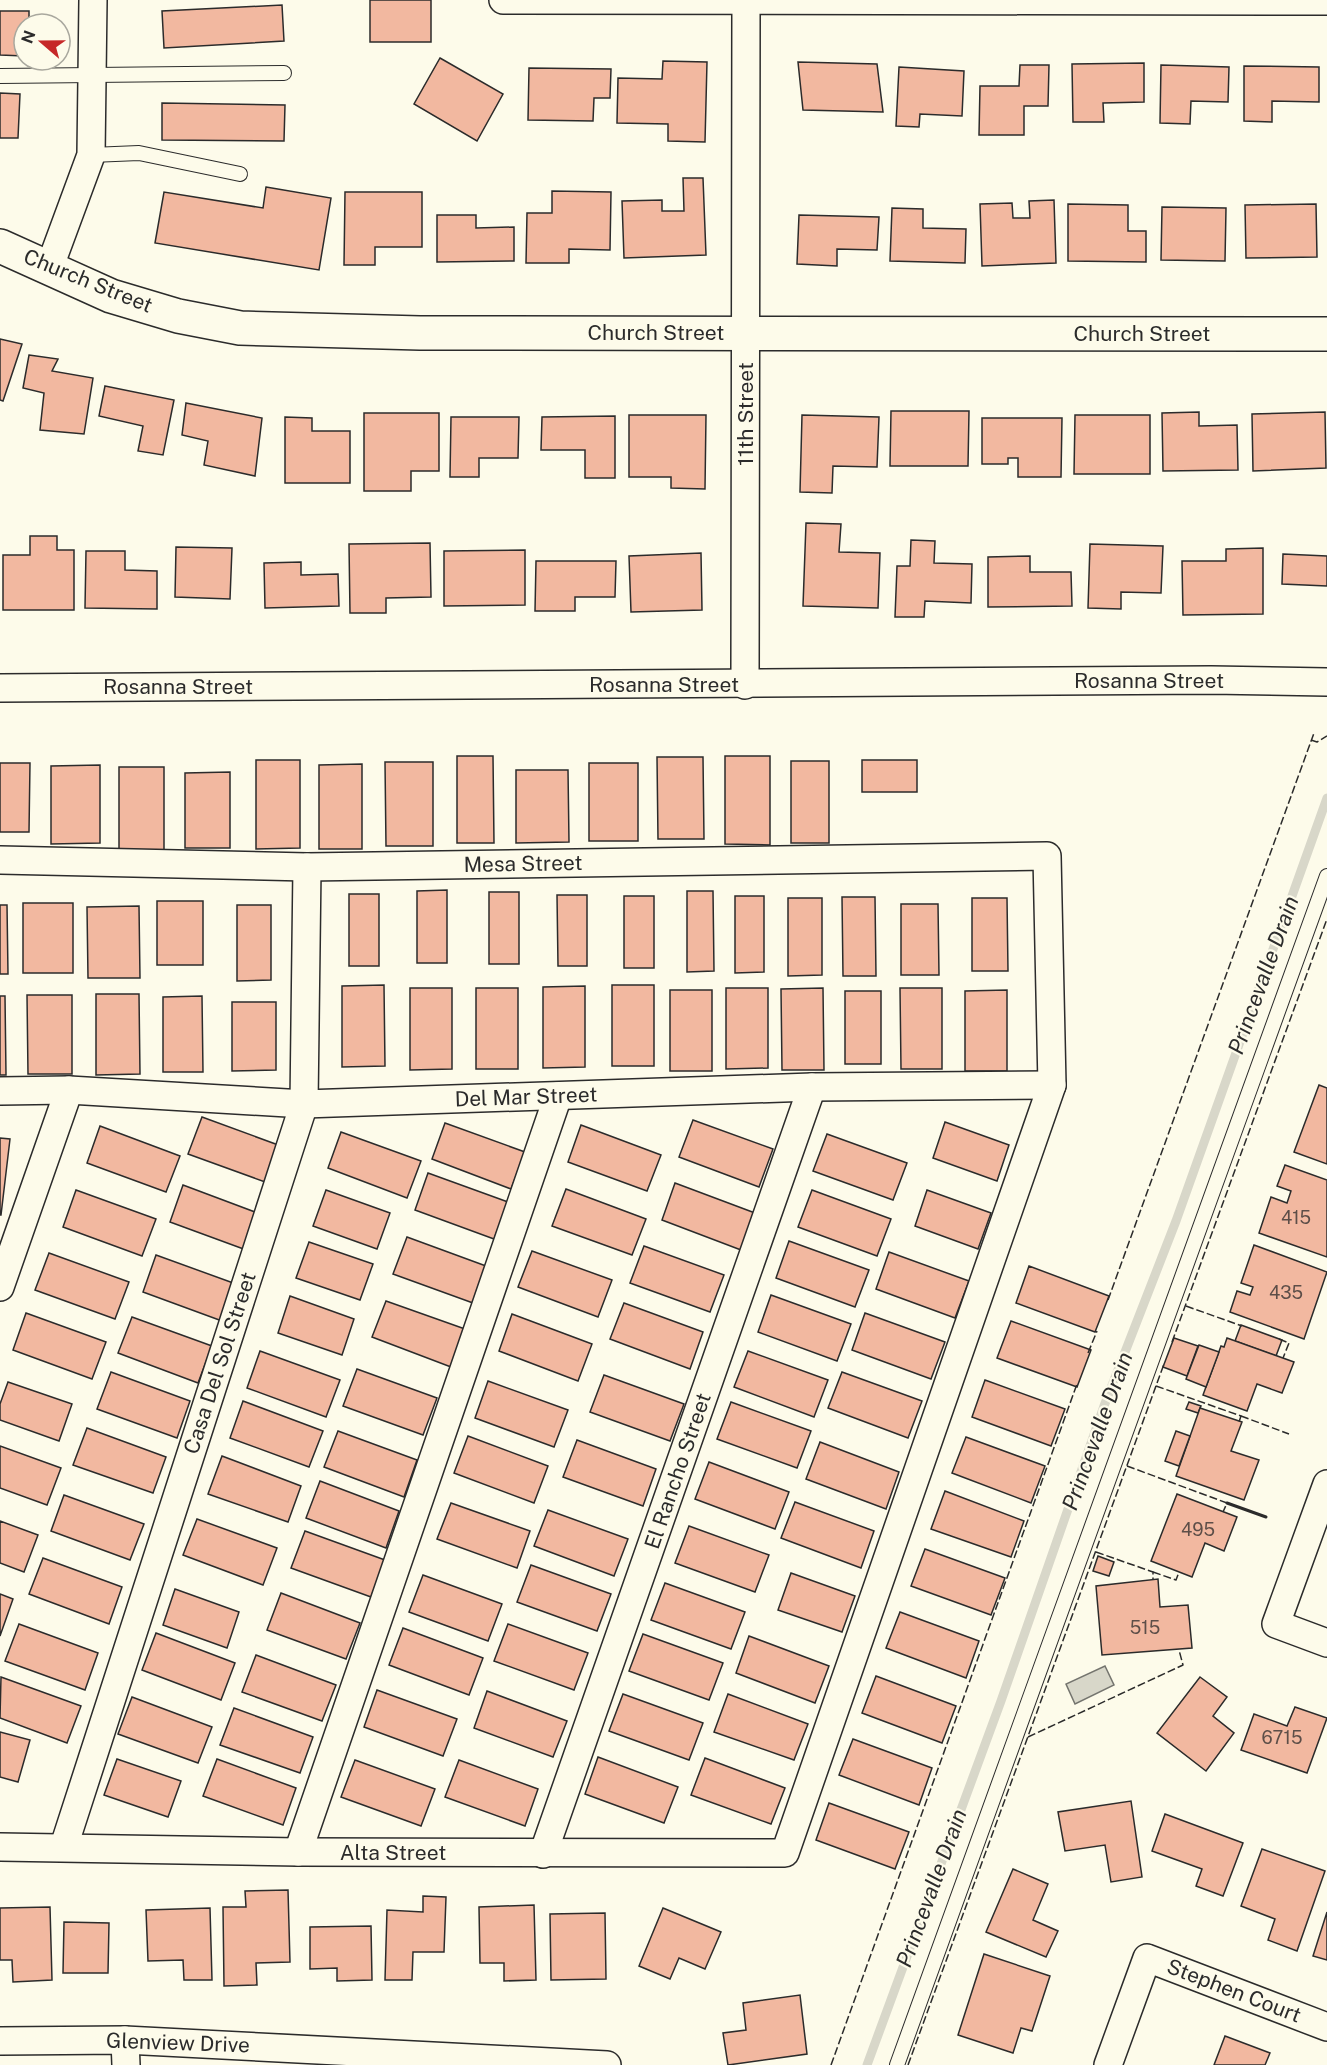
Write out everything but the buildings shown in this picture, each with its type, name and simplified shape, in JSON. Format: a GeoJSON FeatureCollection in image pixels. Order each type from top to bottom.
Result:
{"type":"FeatureCollection","features":[{"type":"Feature","properties":{"kind":"street"},"geometry":{"type":"LineString","coordinates":[[50,266],[91,155],[93,0]]}},
{"type":"Feature","properties":{"kind":"street"},"geometry":{"type":"LineString","coordinates":[[503,0],[1327,1]]}},
{"type":"Feature","properties":{"kind":"street","name":"11th Street"},"geometry":{"type":"LineString","coordinates":[[745,685],[746,0]]}},
{"type":"Feature","properties":{"kind":"street","name":"Church Street"},"geometry":{"type":"LineString","coordinates":[[0,246],[50,266],[111,296],[178,316],[240,328],[346,333],[1327,334]]}},
{"type":"Feature","properties":{"kind":"street","name":"Rosanna Street"},"geometry":{"type":"LineString","coordinates":[[0,688],[745,685],[1211,680],[1327,682]]}},
{"type":"Feature","properties":{"kind":"street","name":"Mesa Street"},"geometry":{"type":"LineString","coordinates":[[0,860],[307,867],[1047,856],[1052,1085]]}},
{"type":"Feature","properties":{"kind":"street","name":"Casa Del Sol Street"},"geometry":{"type":"LineString","coordinates":[[64,1846],[304,1104],[307,867]]}},
{"type":"Feature","properties":{"kind":"street","name":"Del Mar Street"},"geometry":{"type":"LineString","coordinates":[[0,1091],[69,1090],[304,1104],[812,1087],[1052,1085]]}},
{"type":"Feature","properties":{"kind":"street","name":"Alta Street"},"geometry":{"type":"LineString","coordinates":[[0,1847],[64,1846],[298,1852],[543,1854],[785,1853],[1052,1085]]}},
{"type":"Feature","properties":{"kind":"street","name":"El Rancho Street"},"geometry":{"type":"LineString","coordinates":[[543,1854],[812,1087]]}},
{"type":"Feature","properties":{"kind":"street"},"geometry":{"type":"LineString","coordinates":[[0,1287],[69,1090]]}},
{"type":"Feature","properties":{"kind":"street"},"geometry":{"type":"LineString","coordinates":[[298,1852],[558,1096]]}},
{"type":"Feature","properties":{"kind":"street"},"geometry":{"type":"LineString","coordinates":[[1327,1484],[1276,1624],[1327,1643]]}},
{"type":"Feature","properties":{"kind":"street","name":"Stephen Court"},"geometry":{"type":"LineString","coordinates":[[1108,2065],[1147,1958],[1327,2027]]}},
{"type":"Feature","properties":{"kind":"street","name":"Glenview Drive"},"geometry":{"type":"LineString","coordinates":[[0,2041],[126,2052],[607,2065]]}},
{"type":"Feature","properties":{"kind":"lane"},"geometry":{"type":"LineString","coordinates":[[0,76],[284,73]]}},
{"type":"Feature","properties":{"kind":"lane"},"geometry":{"type":"LineString","coordinates":[[91,155],[139,153],[240,174]]}},
{"type":"Feature","properties":{"kind":"lane"},"geometry":{"type":"LineString","coordinates":[[897,2065],[1327,876]]}},
{"type":"Feature","properties":{"kind":"shaded area"},"geometry":{"type":"Polygon","coordinates":[[[1105,1666],[1114,1685],[1075,1704],[1066,1684],[1105,1666]]]}},
{"type":"Feature","properties":{"kind":"waterway","name":"Princevalle Drain"},"geometry":{"type":"LineString","coordinates":[[867,2065],[1001,1701],[1104,1406],[1176,1221],[1327,798]]}},
{"type":"Feature","properties":{"kind":"fence"},"geometry":{"type":"LineString","coordinates":[[1108,1300],[1314,733]]}},
{"type":"Feature","properties":{"kind":"fence"},"geometry":{"type":"LineString","coordinates":[[1311,740],[1317,742],[1327,736]]}},
{"type":"Feature","properties":{"kind":"fence"},"geometry":{"type":"LineString","coordinates":[[1172,1342],[1327,919]]}},
{"type":"Feature","properties":{"kind":"fence"},"geometry":{"type":"LineString","coordinates":[[1186,1306],[1242,1326]]}},
{"type":"Feature","properties":{"kind":"fence"},"geometry":{"type":"LineString","coordinates":[[1088,1353],[1097,1331]]}},
{"type":"Feature","properties":{"kind":"fence"},"geometry":{"type":"LineString","coordinates":[[1279,1339],[1289,1343],[1283,1358]]}},
{"type":"Feature","properties":{"kind":"fence"},"geometry":{"type":"LineString","coordinates":[[908,2065],[1164,1364]]}},
{"type":"Feature","properties":{"kind":"fence"},"geometry":{"type":"LineString","coordinates":[[831,2065],[1077,1384]]}},
{"type":"Feature","properties":{"kind":"fence"},"geometry":{"type":"LineString","coordinates":[[1156,1386],[1241,1416],[1239,1422]]}},
{"type":"Feature","properties":{"kind":"fence"},"geometry":{"type":"LineString","coordinates":[[1241,1416],[1289,1434]]}},
{"type":"Feature","properties":{"kind":"fence"},"geometry":{"type":"LineString","coordinates":[[1127,1466],[1227,1503],[1223,1512]]}},
{"type":"Feature","properties":{"kind":"fence"},"geometry":{"type":"LineString","coordinates":[[1096,1552],[1153,1572],[1153,1579]]}},
{"type":"Feature","properties":{"kind":"fence"},"geometry":{"type":"LineString","coordinates":[[1153,1572],[1176,1580],[1179,1572]]}},
{"type":"Feature","properties":{"kind":"fence"},"geometry":{"type":"LineString","coordinates":[[1028,1737],[1183,1665],[1179,1650]]}},
{"type":"Feature","properties":{"kind":"wall"},"geometry":{"type":"LineString","coordinates":[[1227,1503],[1266,1517]]}}]}
